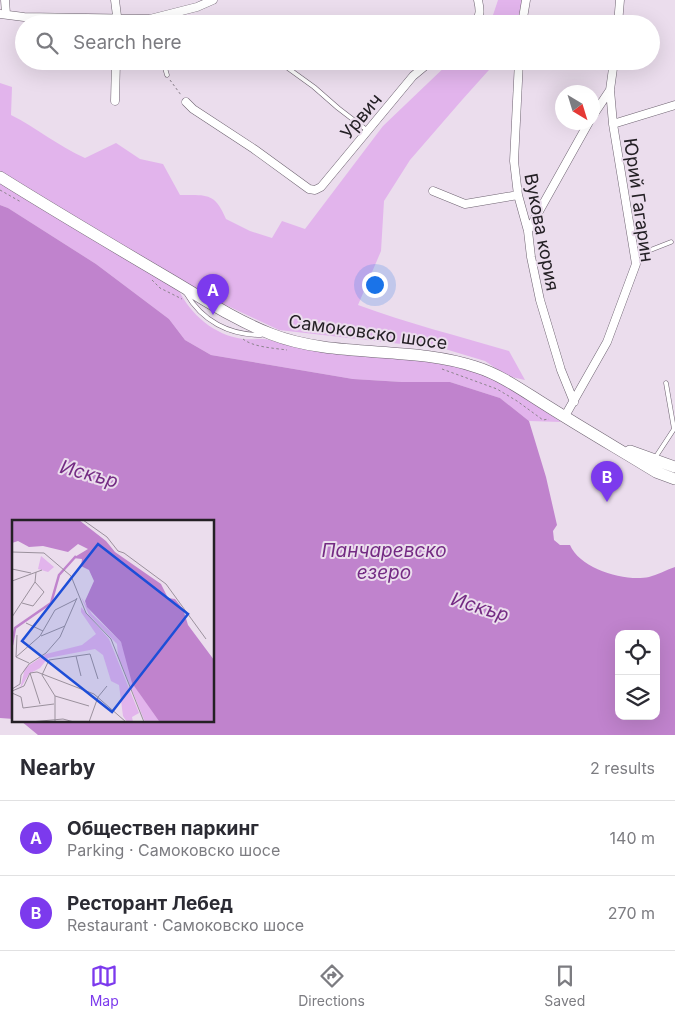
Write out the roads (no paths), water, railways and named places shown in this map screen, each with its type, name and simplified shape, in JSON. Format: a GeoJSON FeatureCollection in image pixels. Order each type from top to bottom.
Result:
{"type":"FeatureCollection","features":[{"type":"Feature","properties":{"kind":"main road","name":"Самоковско шосе"},"geometry":{"type":"LineString","coordinates":[[0,177],[233,316],[270,334],[290,341],[436,359],[477,367],[510,382],[656,472],[675,479]]}},
{"type":"Feature","properties":{"kind":"main road","name":"Самоковско шосе"},"geometry":{"type":"LineString","coordinates":[[603,441],[675,467]]}},
{"type":"Feature","properties":{"kind":"street"},"geometry":{"type":"LineString","coordinates":[[3,14],[5,0]]}},
{"type":"Feature","properties":{"kind":"street"},"geometry":{"type":"LineString","coordinates":[[115,0],[117,15]]}},
{"type":"Feature","properties":{"kind":"street"},"geometry":{"type":"LineString","coordinates":[[171,15],[213,0]]}},
{"type":"Feature","properties":{"kind":"street"},"geometry":{"type":"LineString","coordinates":[[478,0],[481,12],[480,15]]}},
{"type":"Feature","properties":{"kind":"street"},"geometry":{"type":"LineString","coordinates":[[524,15],[526,0]]}},
{"type":"Feature","properties":{"kind":"street"},"geometry":{"type":"LineString","coordinates":[[619,15],[620,0]]}},
{"type":"Feature","properties":{"kind":"street"},"geometry":{"type":"LineString","coordinates":[[114,101],[116,70]]}},
{"type":"Feature","properties":{"kind":"street","name":"Урвич"},"geometry":{"type":"LineString","coordinates":[[186,102],[193,109],[254,149],[308,189],[315,190],[321,187],[413,76],[420,70]]}},
{"type":"Feature","properties":{"kind":"street","name":"Вукова кория"},"geometry":{"type":"LineString","coordinates":[[519,70],[514,161],[518,195],[528,231],[540,300],[561,370],[574,402]]}},
{"type":"Feature","properties":{"kind":"street","name":"Юрий Гагарин"},"geometry":{"type":"LineString","coordinates":[[564,416],[574,402],[607,342],[636,264],[613,124],[610,90],[613,70]]}},
{"type":"Feature","properties":{"kind":"street"},"geometry":{"type":"LineString","coordinates":[[600,105],[610,90]]}},
{"type":"Feature","properties":{"kind":"street"},"geometry":{"type":"LineString","coordinates":[[613,124],[675,105]]}},
{"type":"Feature","properties":{"kind":"street"},"geometry":{"type":"LineString","coordinates":[[528,231],[585,130]]}},
{"type":"Feature","properties":{"kind":"street"},"geometry":{"type":"LineString","coordinates":[[433,191],[465,204],[518,195]]}},
{"type":"Feature","properties":{"kind":"lane"},"geometry":{"type":"LineString","coordinates":[[165,70],[167,76]]}},
{"type":"Feature","properties":{"kind":"lane"},"geometry":{"type":"LineString","coordinates":[[291,70],[314,86],[338,108],[368,131]]}},
{"type":"Feature","properties":{"kind":"lane"},"geometry":{"type":"LineString","coordinates":[[635,256],[671,242]]}},
{"type":"Feature","properties":{"kind":"lane"},"geometry":{"type":"LineString","coordinates":[[183,286],[191,302],[209,320],[242,334],[270,334]]}},
{"type":"Feature","properties":{"kind":"lane"},"geometry":{"type":"LineString","coordinates":[[654,460],[674,429],[666,383]]}},
{"type":"Feature","properties":{"kind":"water","name":"Панчаревско езеро"},"geometry":{"type":"Polygon","coordinates":[[[0,205],[8,208],[96,264],[169,319],[185,340],[211,355],[353,379],[450,382],[500,398],[529,421],[546,477],[557,525],[553,531],[554,540],[560,545],[570,545],[583,561],[593,567],[616,575],[639,578],[649,577],[675,567],[675,735],[38,735],[22,722],[215,722],[215,520],[12,520],[12,719],[0,718],[0,205]]]}},
{"type":"Feature","properties":{"kind":"place","name":"Обществен паркинг"},"geometry":{"type":"Point","coordinates":[213,315]}},
{"type":"Feature","properties":{"kind":"place","name":"Ресторант Лебед"},"geometry":{"type":"Point","coordinates":[607,502]}},
{"type":"Feature","properties":{"kind":"water label","name":"Искър"},"geometry":{"type":"Point","coordinates":[89,474]}},
{"type":"Feature","properties":{"kind":"water label","name":"Искър"},"geometry":{"type":"Point","coordinates":[480,607]}}]}
